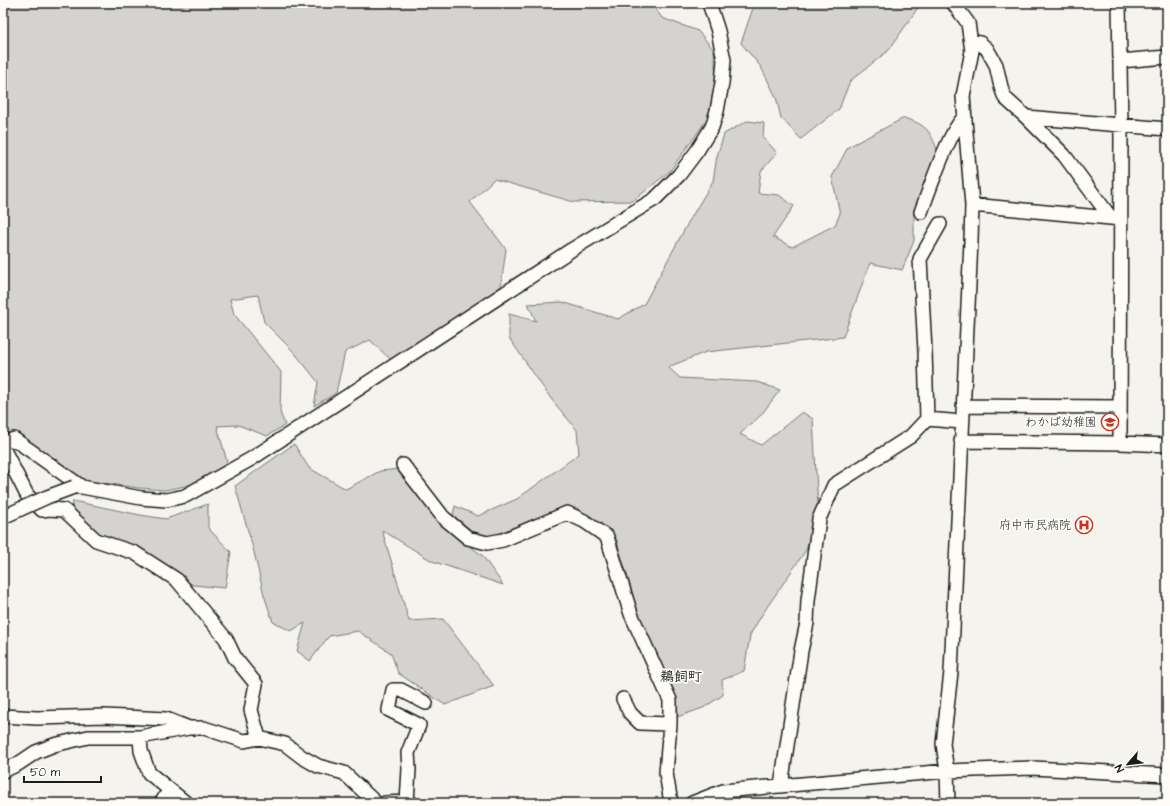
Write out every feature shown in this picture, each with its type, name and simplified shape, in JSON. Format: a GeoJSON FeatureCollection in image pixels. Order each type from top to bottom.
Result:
{"type":"FeatureCollection","features":[{"type":"Feature","properties":{"kind":"street"},"geometry":{"type":"LineString","coordinates":[[3,443],[14,439],[78,487],[141,498],[166,500],[185,496],[251,459],[564,254],[655,199],[679,175],[698,151],[712,127],[718,111],[724,60],[718,31],[709,3]]}},
{"type":"Feature","properties":{"kind":"street"},"geometry":{"type":"LineString","coordinates":[[948,803],[947,771],[943,744],[951,672],[972,205],[963,96],[972,50],[968,23],[953,3]]}},
{"type":"Feature","properties":{"kind":"street"},"geometry":{"type":"LineString","coordinates":[[1119,3],[1121,126],[1116,218],[1120,443]]}},
{"type":"Feature","properties":{"kind":"street"},"geometry":{"type":"LineString","coordinates":[[971,41],[980,43],[987,49],[996,64],[1005,98],[1064,155],[1116,218]]}},
{"type":"Feature","properties":{"kind":"street"},"geometry":{"type":"LineString","coordinates":[[1120,61],[1167,57]]}},
{"type":"Feature","properties":{"kind":"street"},"geometry":{"type":"LineString","coordinates":[[921,212],[959,121],[965,117]]}},
{"type":"Feature","properties":{"kind":"street"},"geometry":{"type":"LineString","coordinates":[[1026,117],[1167,129]]}},
{"type":"Feature","properties":{"kind":"street"},"geometry":{"type":"LineString","coordinates":[[972,205],[1116,218]]}},
{"type":"Feature","properties":{"kind":"street"},"geometry":{"type":"LineString","coordinates":[[781,786],[801,651],[807,623],[808,600],[819,518],[834,485],[911,436],[928,419],[920,259],[940,224]]}},
{"type":"Feature","properties":{"kind":"street"},"geometry":{"type":"LineString","coordinates":[[963,406],[1120,407]]}},
{"type":"Feature","properties":{"kind":"street"},"geometry":{"type":"LineString","coordinates":[[928,419],[962,422]]}},
{"type":"Feature","properties":{"kind":"street"},"geometry":{"type":"LineString","coordinates":[[961,441],[1167,445]]}},
{"type":"Feature","properties":{"kind":"street"},"geometry":{"type":"LineString","coordinates":[[3,448],[27,495],[42,510],[64,510],[96,540],[135,553],[178,580],[226,639],[235,658],[256,684],[251,710],[259,738]]}},
{"type":"Feature","properties":{"kind":"street"},"geometry":{"type":"LineString","coordinates":[[403,465],[443,517],[468,538],[487,543],[502,540],[567,513],[584,521],[607,536],[631,614],[670,700],[670,724],[666,773],[671,803]]}},
{"type":"Feature","properties":{"kind":"street"},"geometry":{"type":"LineString","coordinates":[[3,517],[47,497],[78,487]]}},
{"type":"Feature","properties":{"kind":"street"},"geometry":{"type":"LineString","coordinates":[[385,803],[409,802],[408,753],[419,725],[389,710],[393,690],[401,690],[426,703]]}},
{"type":"Feature","properties":{"kind":"street"},"geometry":{"type":"LineString","coordinates":[[623,699],[630,713],[640,723],[670,724]]}},
{"type":"Feature","properties":{"kind":"street"},"geometry":{"type":"LineString","coordinates":[[3,716],[37,718],[104,716],[166,719],[189,728]]}},
{"type":"Feature","properties":{"kind":"street"},"geometry":{"type":"LineString","coordinates":[[3,771],[18,764],[36,752],[54,745],[88,737],[140,737],[189,728],[204,728],[244,740],[259,738],[285,744],[302,757],[318,766],[344,773],[376,803]]}},
{"type":"Feature","properties":{"kind":"street"},"geometry":{"type":"LineString","coordinates":[[140,737],[141,752],[149,773],[186,803]]}},
{"type":"Feature","properties":{"kind":"street"},"geometry":{"type":"LineString","coordinates":[[692,803],[723,791],[947,771],[1032,768],[1167,775]]}},
{"type":"Feature","properties":{"kind":"street"},"geometry":{"type":"LineString","coordinates":[[161,803],[170,790]]}},
{"type":"Feature","properties":{"kind":"shaded area"},"geometry":{"type":"Polygon","coordinates":[[[3,3],[651,3],[662,18],[698,31],[714,50],[716,78],[708,118],[670,171],[633,201],[574,202],[494,179],[470,202],[506,249],[501,286],[452,322],[391,360],[370,340],[345,352],[336,393],[314,406],[318,382],[294,352],[264,322],[258,295],[230,299],[234,314],[281,372],[280,412],[285,425],[267,436],[238,425],[217,426],[228,465],[195,484],[165,490],[139,488],[76,479],[3,439],[3,3]]]}},
{"type":"Feature","properties":{"kind":"shaded area"},"geometry":{"type":"Polygon","coordinates":[[[753,3],[921,3],[889,50],[850,81],[839,109],[801,139],[781,118],[776,97],[761,67],[741,43],[754,5],[753,3]]]}},
{"type":"Feature","properties":{"kind":"shaded area"},"geometry":{"type":"Polygon","coordinates":[[[904,118],[919,124],[927,130],[933,139],[939,154],[914,210],[914,241],[902,270],[870,263],[843,337],[706,352],[668,367],[680,378],[757,382],[780,390],[761,415],[740,434],[761,445],[802,412],[813,419],[818,508],[806,550],[763,613],[750,635],[744,671],[722,680],[723,695],[703,708],[677,717],[670,686],[641,623],[616,538],[577,508],[559,510],[499,536],[478,536],[453,515],[455,506],[478,516],[517,499],[579,454],[577,430],[552,400],[509,338],[509,314],[536,321],[528,304],[562,302],[618,319],[644,304],[689,221],[713,181],[717,156],[724,134],[747,121],[764,123],[763,137],[777,153],[761,171],[758,193],[779,195],[794,206],[773,237],[792,247],[835,225],[840,214],[832,177],[848,147],[904,118]]]}},
{"type":"Feature","properties":{"kind":"shaded area"},"geometry":{"type":"Polygon","coordinates":[[[294,444],[309,468],[346,489],[380,471],[401,469],[454,535],[482,555],[503,585],[432,561],[382,530],[409,621],[443,619],[494,686],[445,705],[398,673],[391,653],[358,631],[329,636],[310,661],[297,651],[305,623],[291,631],[273,622],[264,595],[253,548],[235,486],[294,444]]]}},
{"type":"Feature","properties":{"kind":"shaded area"},"geometry":{"type":"Polygon","coordinates":[[[73,501],[166,519],[208,504],[208,528],[231,552],[225,588],[193,585],[173,571],[101,536],[72,511],[73,501]]]}},
{"type":"Feature","properties":{"kind":"place","name":"わかば幼稚園"},"geometry":{"type":"Point","coordinates":[1110,422]}},
{"type":"Feature","properties":{"kind":"place","name":"府中市民病院"},"geometry":{"type":"Point","coordinates":[1084,525]}},
{"type":"Feature","properties":{"kind":"district","name":"鵜飼町"},"geometry":{"type":"Point","coordinates":[681,677]}}]}
